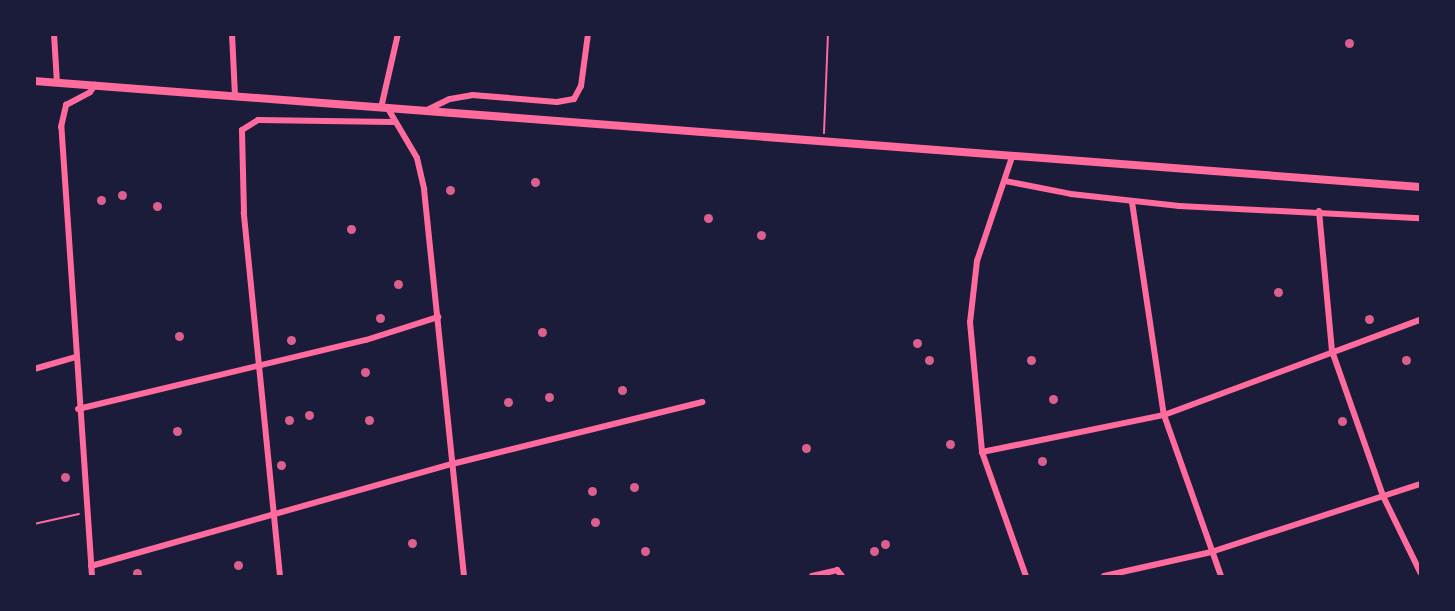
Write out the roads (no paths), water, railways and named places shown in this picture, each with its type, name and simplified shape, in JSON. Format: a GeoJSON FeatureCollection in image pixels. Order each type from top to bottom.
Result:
{"type":"FeatureCollection","features":[{"type":"Feature","properties":{"kind":"street"},"geometry":{"type":"LineString","coordinates":[[54,34],[57,82]]}},
{"type":"Feature","properties":{"kind":"street"},"geometry":{"type":"LineString","coordinates":[[232,34],[236,96]]}},
{"type":"Feature","properties":{"kind":"street"},"geometry":{"type":"LineString","coordinates":[[398,34],[384,108],[410,144],[421,172],[464,576]]}},
{"type":"Feature","properties":{"kind":"street"},"geometry":{"type":"LineString","coordinates":[[426,111],[450,99],[472,95],[564,102],[574,99],[581,86],[588,34]]}},
{"type":"Feature","properties":{"kind":"street"},"geometry":{"type":"LineString","coordinates":[[34,81],[1420,187]]}},
{"type":"Feature","properties":{"kind":"street"},"geometry":{"type":"LineString","coordinates":[[92,576],[78,409],[61,117],[66,105],[90,92],[95,85]]}},
{"type":"Feature","properties":{"kind":"street"},"geometry":{"type":"LineString","coordinates":[[280,576],[240,158],[242,130],[258,120],[393,122]]}},
{"type":"Feature","properties":{"kind":"street"},"geometry":{"type":"LineString","coordinates":[[1012,157],[985,232],[971,288],[970,322],[982,452],[1026,576]]}},
{"type":"Feature","properties":{"kind":"street"},"geometry":{"type":"LineString","coordinates":[[1005,181],[1132,202],[1420,218]]}},
{"type":"Feature","properties":{"kind":"street"},"geometry":{"type":"LineString","coordinates":[[1132,202],[1164,415],[1221,576]]}},
{"type":"Feature","properties":{"kind":"street"},"geometry":{"type":"LineString","coordinates":[[1319,211],[1332,351],[1383,496],[1420,572]]}},
{"type":"Feature","properties":{"kind":"street"},"geometry":{"type":"LineString","coordinates":[[78,409],[258,364],[366,340],[438,317]]}},
{"type":"Feature","properties":{"kind":"street"},"geometry":{"type":"LineString","coordinates":[[982,452],[1164,415],[1420,320]]}},
{"type":"Feature","properties":{"kind":"street"},"geometry":{"type":"LineString","coordinates":[[34,369],[76,357]]}},
{"type":"Feature","properties":{"kind":"street"},"geometry":{"type":"LineString","coordinates":[[91,566],[452,464],[702,402]]}},
{"type":"Feature","properties":{"kind":"street"},"geometry":{"type":"LineString","coordinates":[[1104,576],[1211,552],[1420,484]]}},
{"type":"Feature","properties":{"kind":"street"},"geometry":{"type":"LineString","coordinates":[[812,576],[837,570],[842,576]]}}]}
